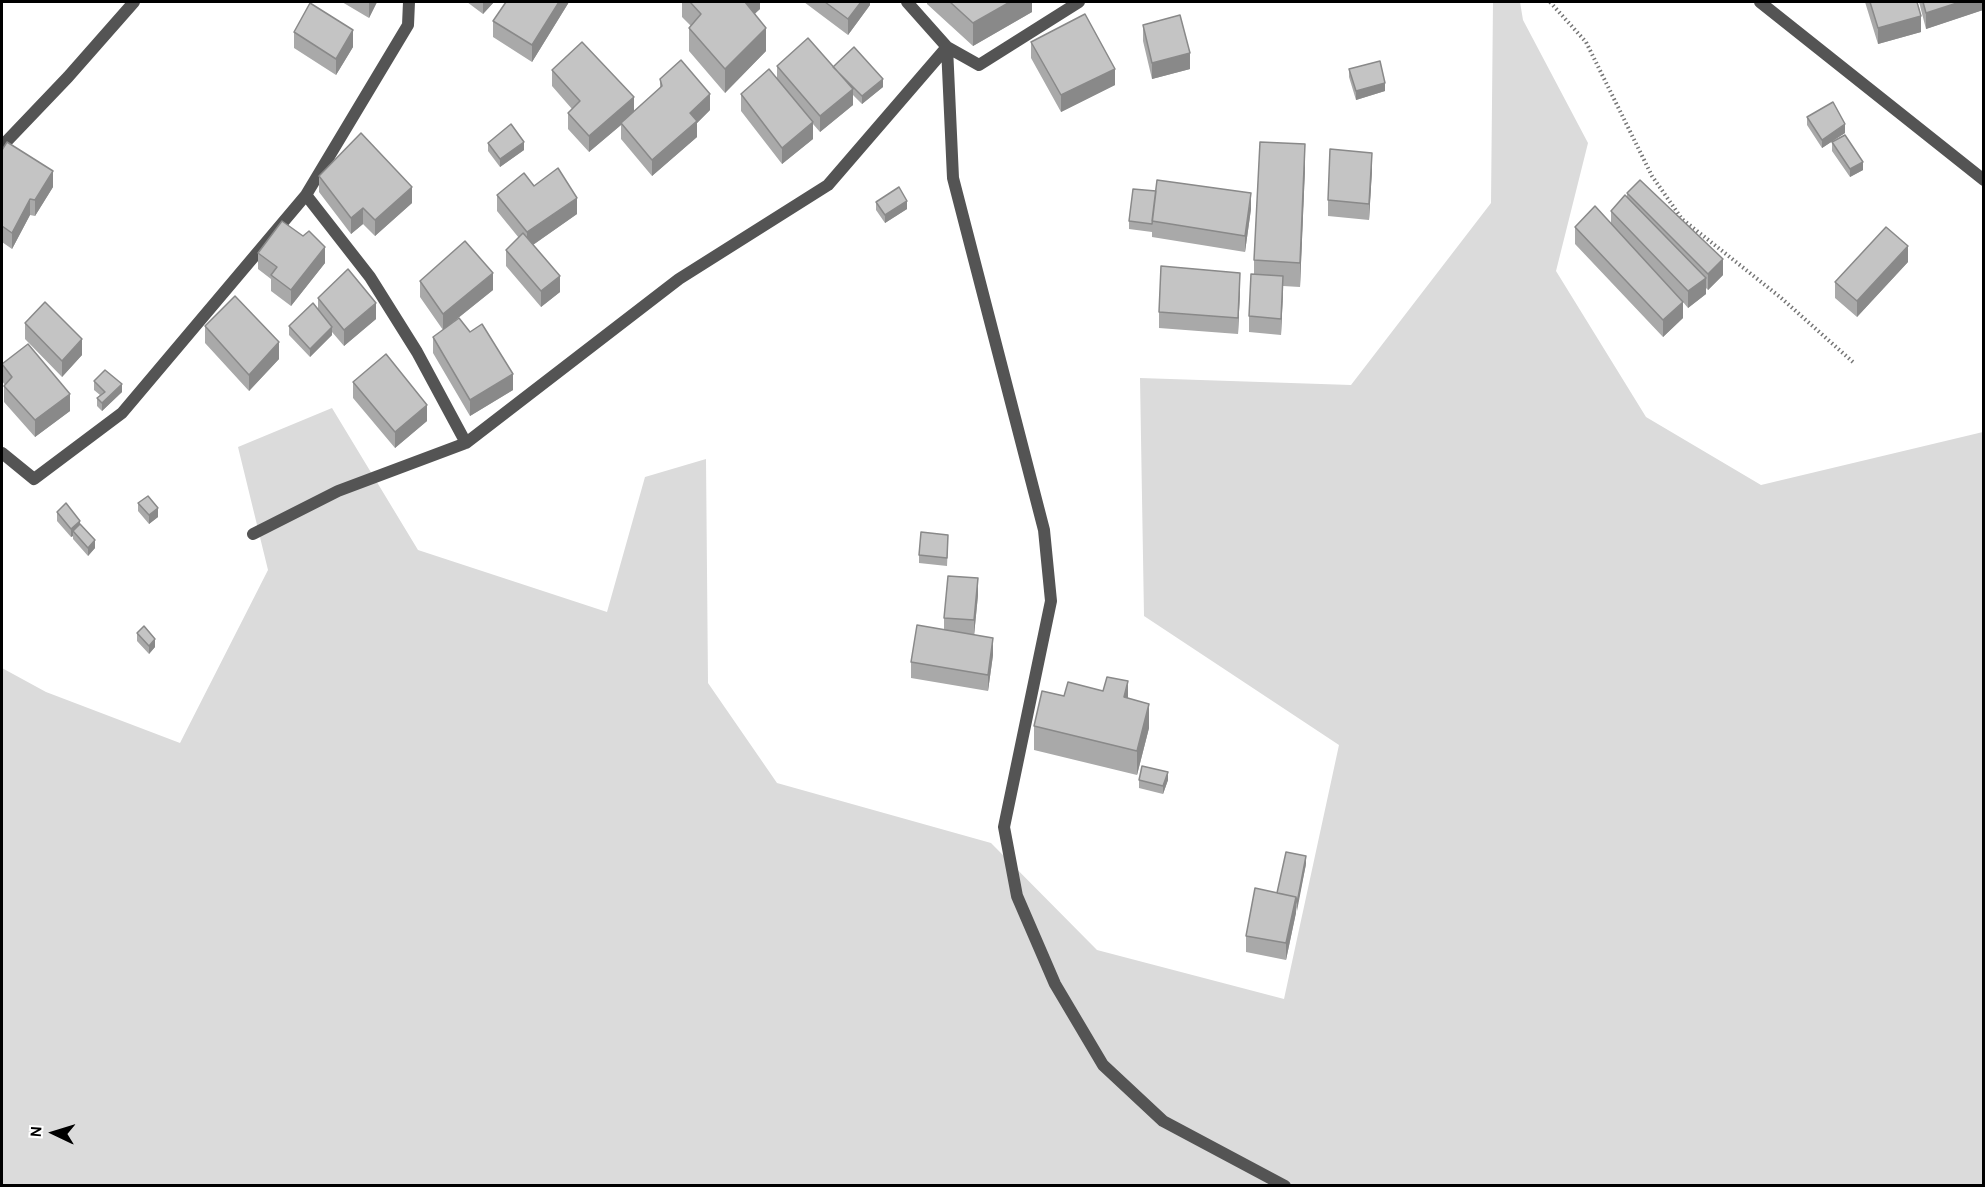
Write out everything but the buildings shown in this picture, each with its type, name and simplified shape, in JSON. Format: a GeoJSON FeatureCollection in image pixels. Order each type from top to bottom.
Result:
{"type":"FeatureCollection","features":[{"type":"Feature","properties":{"kind":"street"},"geometry":{"type":"LineString","coordinates":[[2,146],[69,77],[134,2]]}},
{"type":"Feature","properties":{"kind":"street"},"geometry":{"type":"LineString","coordinates":[[2,453],[34,479],[122,413],[306,195],[408,25],[409,2]]}},
{"type":"Feature","properties":{"kind":"street"},"geometry":{"type":"LineString","coordinates":[[907,2],[946,47],[979,65],[1079,2]]}},
{"type":"Feature","properties":{"kind":"street"},"geometry":{"type":"LineString","coordinates":[[1760,2],[1983,180]]}},
{"type":"Feature","properties":{"kind":"street"},"geometry":{"type":"LineString","coordinates":[[253,534],[338,490],[466,443],[679,279],[828,185],[946,47]]}},
{"type":"Feature","properties":{"kind":"street"},"geometry":{"type":"LineString","coordinates":[[946,47],[953,178],[1044,530],[1051,601],[1004,827],[1017,896],[1055,984],[1103,1065],[1163,1121],[1284,1185]]}},
{"type":"Feature","properties":{"kind":"street"},"geometry":{"type":"LineString","coordinates":[[306,195],[370,277],[417,352],[466,443]]}},
{"type":"Feature","properties":{"kind":"path"},"geometry":{"type":"LineString","coordinates":[[1550,2],[1586,42],[1652,176],[1682,219],[1780,297],[1853,362]]}},
{"type":"Feature","properties":{"kind":"shaded area"},"geometry":{"type":"Polygon","coordinates":[[[1493,2],[1520,2],[1523,20],[1588,143],[1556,271],[1646,417],[1761,485],[1983,432],[1983,1185],[2,1185],[2,668],[46,692],[180,743],[268,570],[238,447],[332,408],[418,550],[607,612],[645,477],[706,459],[708,683],[777,783],[991,843],[1097,950],[1284,999],[1339,745],[1144,616],[1140,378],[1351,385],[1491,203],[1493,2]]]}}]}
